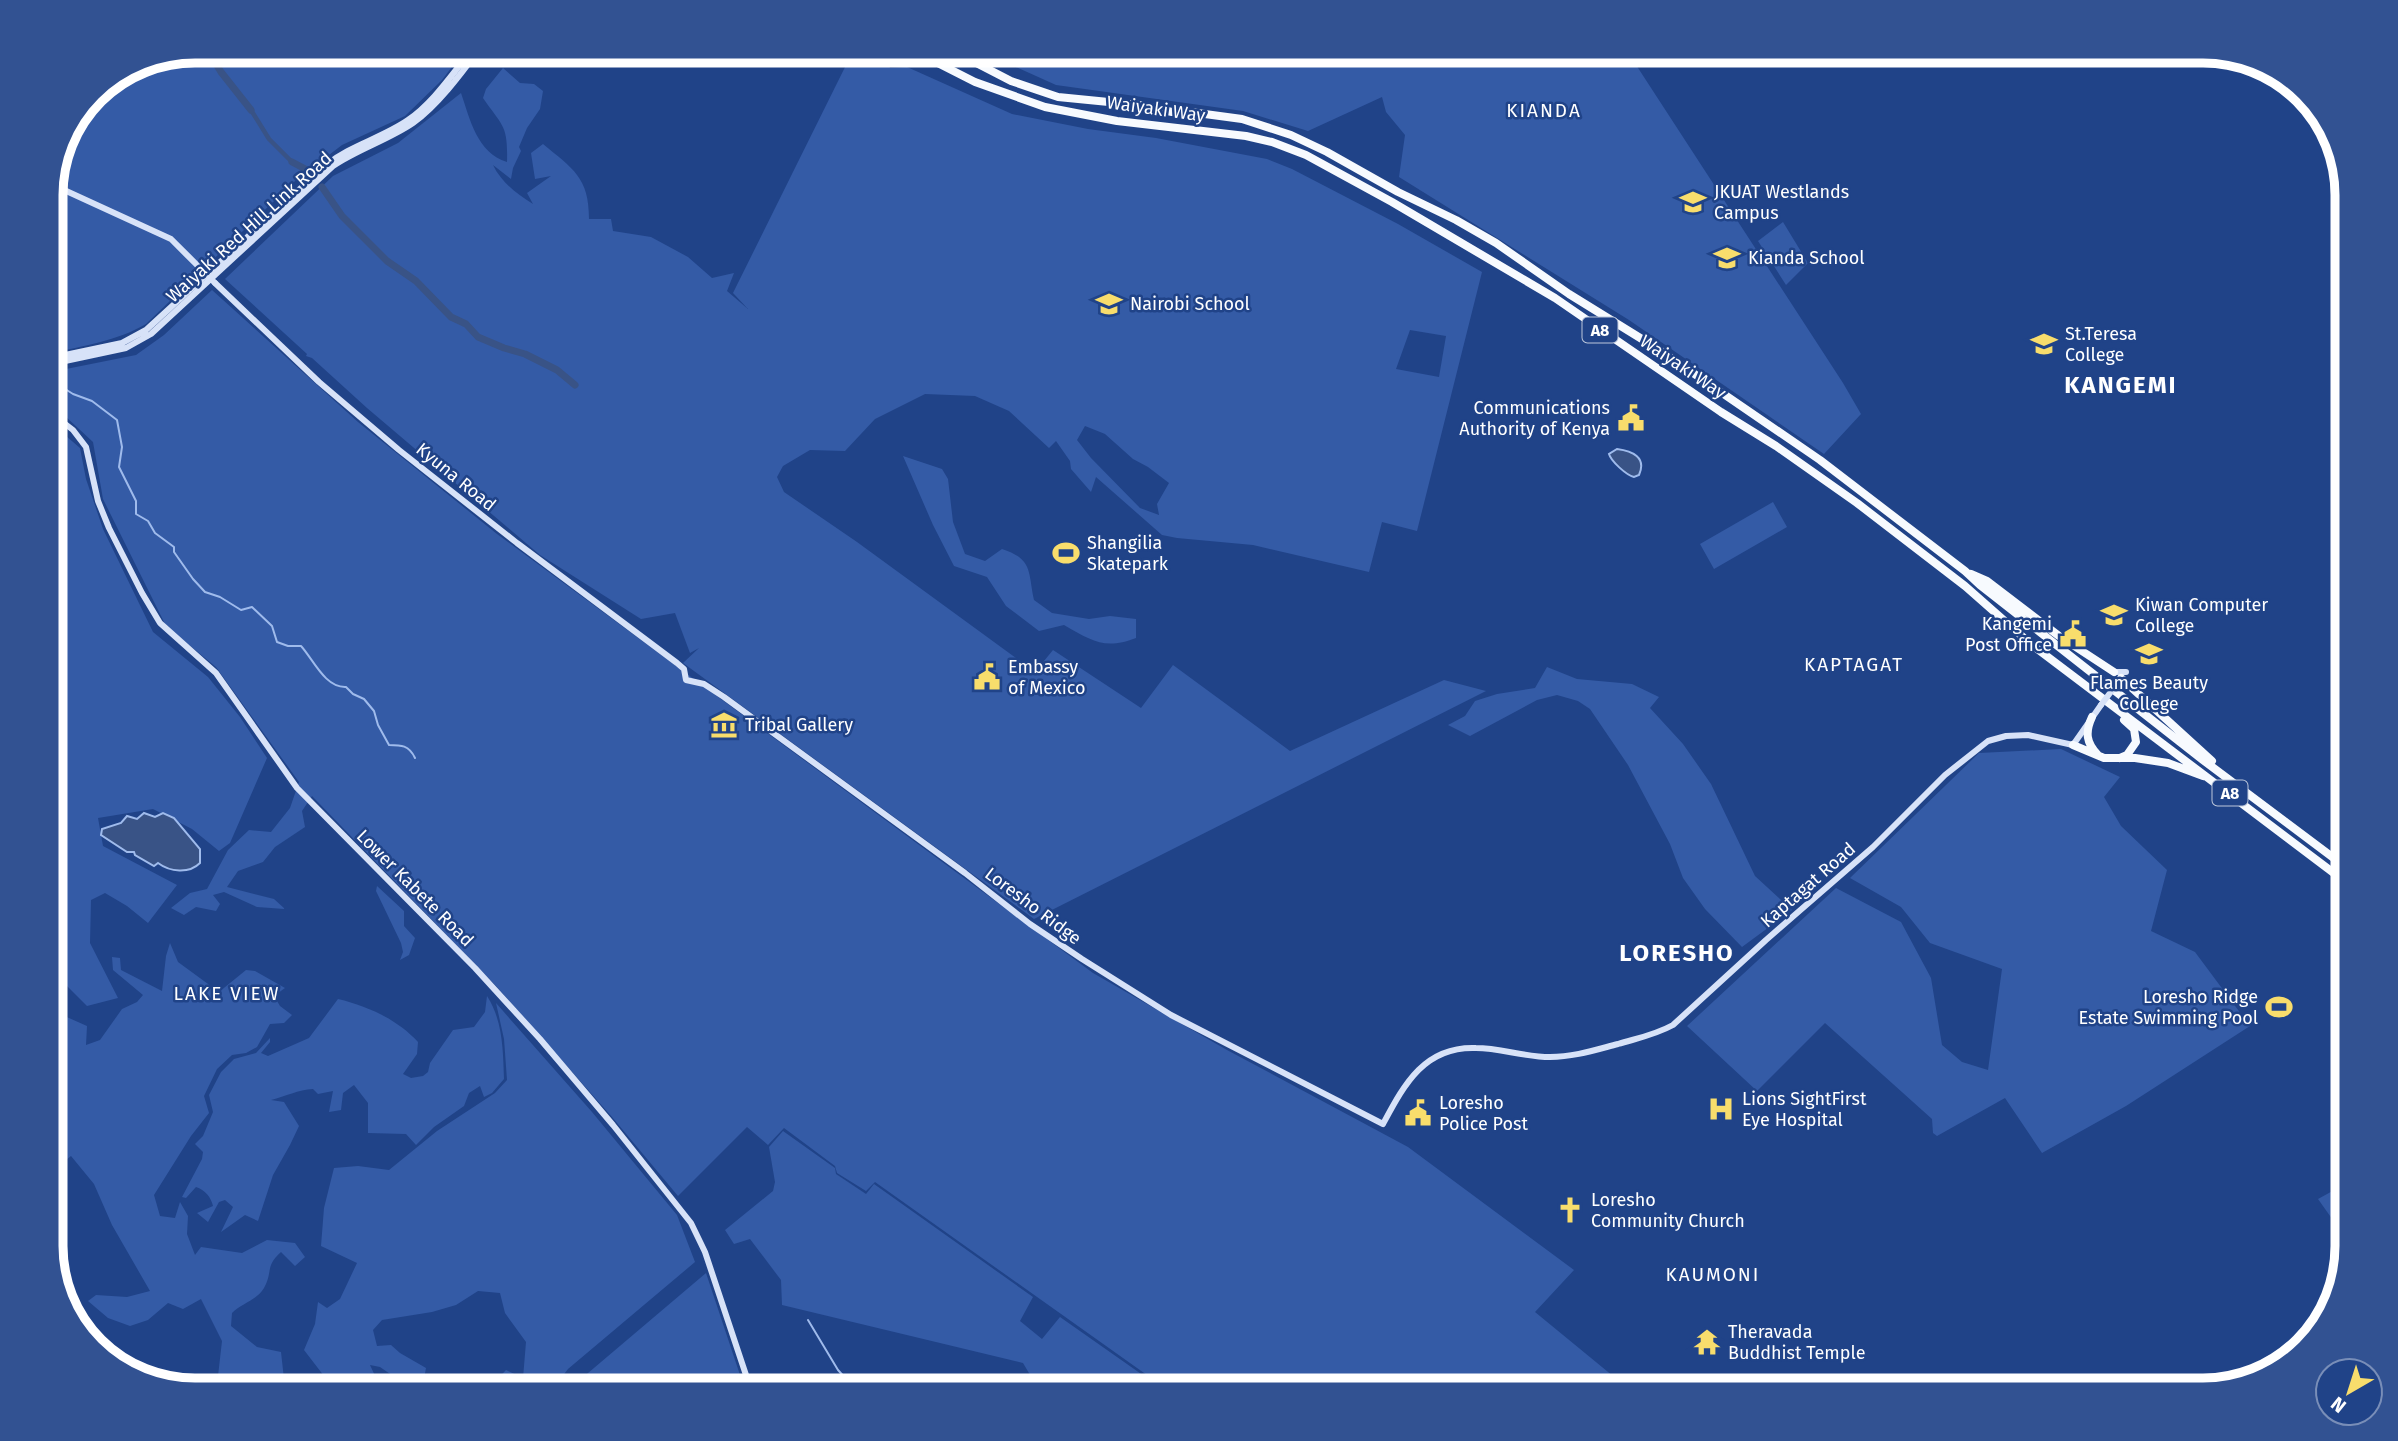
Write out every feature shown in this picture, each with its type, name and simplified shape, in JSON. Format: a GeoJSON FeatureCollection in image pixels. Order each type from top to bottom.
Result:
{"type":"FeatureCollection","features":[{"type":"Feature","properties":{"kind":"highway","name":"Waiyaki Way"},"geometry":{"type":"LineString","coordinates":[[938,63],[975,82],[1045,107],[1117,121],[1246,136],[1272,142],[1306,155],[1392,202],[1559,301],[1857,503],[1965,586],[2032,645],[2110,706],[2221,786],[2335,874]]}},
{"type":"Feature","properties":{"kind":"highway","name":"Waiyaki Way"},"geometry":{"type":"LineString","coordinates":[[976,63],[1011,81],[1058,97],[1231,118],[1292,135],[1398,192],[1456,219],[1658,349],[1820,460],[2335,859]]}},
{"type":"Feature","properties":{"kind":"highway"},"geometry":{"type":"LineString","coordinates":[[1559,301],[1565,297],[1565,291]]}},
{"type":"Feature","properties":{"kind":"highway"},"geometry":{"type":"LineString","coordinates":[[1607,335],[1615,328],[1614,321]]}},
{"type":"Feature","properties":{"kind":"highway","name":"Waiyaki Way"},"geometry":{"type":"LineString","coordinates":[[1965,571],[1987,581],[2059,636],[2120,676],[2243,789]]}},
{"type":"Feature","properties":{"kind":"highway"},"geometry":{"type":"LineString","coordinates":[[2032,645],[2045,635]]}},
{"type":"Feature","properties":{"kind":"highway"},"geometry":{"type":"LineString","coordinates":[[2110,706],[2134,729],[2136,736],[2132,750],[2117,759]]}},
{"type":"Feature","properties":{"kind":"highway"},"geometry":{"type":"LineString","coordinates":[[2096,711],[2088,726],[2088,740],[2104,758]]}},
{"type":"Feature","properties":{"kind":"highway"},"geometry":{"type":"LineString","coordinates":[[2136,723],[2149,717]]}},
{"type":"Feature","properties":{"kind":"highway"},"geometry":{"type":"LineString","coordinates":[[2073,745],[2104,758],[2168,763],[2221,786]]}},
{"type":"Feature","properties":{"kind":"highway"},"geometry":{"type":"LineString","coordinates":[[2286,836],[2293,827]]}},
{"type":"Feature","properties":{"kind":"main road","name":"Waiyaki Red Hill Link Road"},"geometry":{"type":"LineString","coordinates":[[63,357],[122,343],[146,330],[326,164],[345,151],[408,120],[461,63]]}},
{"type":"Feature","properties":{"kind":"main road","name":"Waiyaki Red Hill Link Road"},"geometry":{"type":"LineString","coordinates":[[63,360],[126,348],[151,334],[333,166],[415,122],[468,63]]}},
{"type":"Feature","properties":{"kind":"main road","name":"Kyuna Road"},"geometry":{"type":"LineString","coordinates":[[63,189],[172,239],[319,382],[517,543],[671,657],[684,669],[686,680]]}},
{"type":"Feature","properties":{"kind":"main road","name":"Lower Kabete Road"},"geometry":{"type":"LineString","coordinates":[[63,422],[86,447],[98,501],[109,528],[160,623],[216,673],[297,788],[475,968],[540,1039],[691,1223],[702,1244],[747,1378]]}},
{"type":"Feature","properties":{"kind":"main road"},"geometry":{"type":"LineString","coordinates":[[2073,745],[2120,676]]}},
{"type":"Feature","properties":{"kind":"main road","name":"Loresho Ridge"},"geometry":{"type":"LineString","coordinates":[[686,680],[704,684],[727,699],[958,867],[1030,924],[1082,959],[1171,1015],[1383,1124]]}},
{"type":"Feature","properties":{"kind":"main road","name":"Kaptagat Road"},"geometry":{"type":"LineString","coordinates":[[1383,1124],[1410,1077],[1427,1062],[1452,1051],[1477,1048],[1549,1057],[1568,1056],[1657,1034],[1673,1025],[1703,999],[1873,847],[1945,775],[1988,741],[2006,736],[2028,735],[2073,745]]}},
{"type":"Feature","properties":{"kind":"shaded area"},"geometry":{"type":"Polygon","coordinates":[[[455,63],[442,80],[405,116],[342,145],[295,181],[146,324],[112,339],[63,350],[63,186],[67,160],[81,129],[90,114],[121,85],[160,67],[177,64],[455,63]]]}},
{"type":"Feature","properties":{"kind":"shaded area"},"geometry":{"type":"Polygon","coordinates":[[[847,63],[888,63],[890,68],[907,67],[1012,114],[1267,159],[1292,169],[1398,224],[1482,272],[1417,531],[1382,522],[1369,572],[1253,545],[1162,535],[1096,477],[1091,492],[1071,469],[1070,461],[1056,441],[1049,448],[1009,411],[975,396],[925,394],[875,419],[845,451],[810,450],[783,466],[777,477],[784,492],[1035,672],[1053,650],[1141,708],[1173,665],[1290,751],[1444,680],[1486,691],[1034,919],[683,663],[699,648],[690,653],[675,613],[641,619],[540,555],[312,358],[306,356],[307,354],[225,279],[333,176],[398,143],[461,93],[482,143],[497,158],[507,162],[503,127],[483,98],[486,89],[503,68],[520,83],[534,84],[543,91],[540,109],[527,128],[519,147],[521,151],[511,179],[493,165],[510,187],[533,204],[527,193],[551,176],[535,179],[531,153],[543,144],[571,168],[582,183],[589,219],[611,219],[613,231],[651,237],[688,257],[712,278],[734,273],[727,291],[748,309],[733,293],[847,63]],[[1410,330],[1396,369],[1439,377],[1446,336],[1410,330]],[[1085,426],[1077,440],[1140,508],[1159,515],[1157,504],[1169,483],[1133,459],[1105,434],[1085,426]]]}},
{"type":"Feature","properties":{"kind":"shaded area"},"geometry":{"type":"Polygon","coordinates":[[[1007,63],[1635,63],[1861,414],[1824,454],[1629,320],[1399,177],[1405,135],[1386,112],[1382,97],[1308,131],[1243,111],[1056,85],[1007,63]]]}},
{"type":"Feature","properties":{"kind":"shaded area"},"geometry":{"type":"Polygon","coordinates":[[[1783,222],[1808,263],[1786,285],[1758,241],[1783,222]]]}},
{"type":"Feature","properties":{"kind":"shaded area"},"geometry":{"type":"Polygon","coordinates":[[[212,290],[358,422],[497,534],[1093,973],[1227,1050],[1408,1147],[1574,1270],[1535,1312],[1615,1378],[1151,1378],[875,1182],[866,1191],[837,1173],[835,1166],[784,1128],[768,1145],[747,1127],[678,1196],[496,986],[312,796],[302,811],[305,827],[275,847],[263,862],[238,871],[227,887],[274,899],[285,909],[257,907],[224,892],[213,895],[220,904],[216,911],[196,907],[184,915],[171,908],[190,893],[207,889],[228,850],[249,830],[271,832],[290,808],[299,782],[216,667],[166,626],[103,499],[93,442],[63,414],[63,370],[136,355],[164,335],[212,290]]]}},
{"type":"Feature","properties":{"kind":"shaded area"},"geometry":{"type":"Polygon","coordinates":[[[63,433],[80,448],[86,479],[103,529],[153,632],[208,677],[240,717],[267,758],[230,843],[219,851],[192,829],[153,809],[98,818],[103,846],[177,885],[148,923],[105,893],[91,900],[90,943],[118,998],[87,1006],[63,984],[63,433]]]}},
{"type":"Feature","properties":{"kind":"shaded area"},"geometry":{"type":"Polygon","coordinates":[[[1617,449],[1633,453],[1640,459],[1639,475],[1631,476],[1613,460],[1609,454],[1617,449]]]}},
{"type":"Feature","properties":{"kind":"shaded area"},"geometry":{"type":"Polygon","coordinates":[[[903,456],[942,469],[948,479],[953,522],[965,554],[985,561],[1002,549],[1012,553],[1024,562],[1027,568],[1034,600],[1052,613],[1089,619],[1110,616],[1136,619],[1136,638],[1116,643],[1099,642],[1064,625],[1039,631],[1006,606],[987,577],[954,566],[903,456]]]}},
{"type":"Feature","properties":{"kind":"shaded area"},"geometry":{"type":"Polygon","coordinates":[[[1773,502],[1787,527],[1714,569],[1700,544],[1773,502]]]}},
{"type":"Feature","properties":{"kind":"shaded area"},"geometry":{"type":"Polygon","coordinates":[[[1547,667],[1577,679],[1632,684],[1659,697],[1650,708],[1683,744],[1711,784],[1755,876],[1792,910],[1742,947],[1705,909],[1683,878],[1670,844],[1628,765],[1590,709],[1578,701],[1557,695],[1537,700],[1470,736],[1448,725],[1465,716],[1475,701],[1497,694],[1535,688],[1547,667]]]}},
{"type":"Feature","properties":{"kind":"shaded area"},"geometry":{"type":"Polygon","coordinates":[[[2061,749],[2120,777],[2104,797],[2121,826],[2167,870],[2151,931],[2195,952],[2250,1026],[2126,1106],[2042,1153],[2005,1098],[1937,1136],[1933,1133],[1932,1119],[1825,1023],[1757,1091],[1687,1026],[1836,888],[1901,922],[1931,978],[1942,1045],[1962,1062],[1988,1070],[2002,969],[1930,943],[1901,907],[1850,878],[1979,753],[2061,749]]]}},
{"type":"Feature","properties":{"kind":"shaded area"},"geometry":{"type":"Polygon","coordinates":[[[144,813],[155,817],[163,813],[174,818],[200,849],[200,863],[185,870],[174,870],[158,863],[154,866],[101,835],[102,829],[121,823],[127,816],[137,819],[144,813]]]}},
{"type":"Feature","properties":{"kind":"shaded area"},"geometry":{"type":"Polygon","coordinates":[[[377,886],[404,911],[404,926],[415,938],[409,955],[400,960],[403,952],[401,943],[376,891],[377,886]]]}},
{"type":"Feature","properties":{"kind":"shaded area"},"geometry":{"type":"Polygon","coordinates":[[[170,943],[178,962],[219,992],[246,970],[255,971],[285,988],[274,996],[280,1006],[292,1015],[284,1023],[270,1024],[257,1047],[246,1053],[232,1055],[217,1069],[204,1096],[209,1113],[191,1136],[154,1195],[160,1216],[175,1218],[180,1202],[188,1216],[187,1234],[195,1255],[201,1247],[242,1253],[267,1240],[295,1243],[305,1257],[295,1266],[281,1252],[271,1265],[267,1282],[261,1292],[232,1313],[231,1326],[257,1347],[281,1352],[284,1378],[217,1378],[222,1341],[201,1299],[183,1309],[168,1303],[148,1320],[130,1326],[108,1318],[88,1301],[96,1295],[127,1297],[150,1291],[112,1225],[94,1184],[71,1156],[63,1162],[63,1015],[87,1026],[86,1045],[100,1040],[122,1009],[137,1002],[143,995],[113,970],[112,957],[120,958],[121,970],[162,991],[170,943]]]}},
{"type":"Feature","properties":{"kind":"shaded area"},"geometry":{"type":"Polygon","coordinates":[[[487,996],[499,1026],[504,1079],[492,1093],[484,1097],[480,1086],[469,1093],[464,1106],[434,1127],[416,1145],[406,1134],[368,1133],[368,1103],[354,1085],[343,1093],[341,1110],[329,1112],[333,1091],[318,1094],[313,1089],[302,1091],[271,1100],[284,1102],[299,1126],[273,1175],[258,1221],[245,1215],[221,1232],[233,1207],[225,1200],[219,1202],[208,1222],[197,1213],[213,1206],[205,1192],[196,1187],[186,1198],[182,1197],[202,1159],[203,1152],[195,1144],[203,1136],[213,1112],[209,1095],[221,1072],[234,1059],[256,1053],[270,1038],[261,1053],[268,1056],[309,1038],[338,999],[381,1015],[410,1034],[418,1042],[417,1054],[403,1074],[411,1078],[423,1076],[453,1030],[474,1027],[485,1012],[487,996]]]}},
{"type":"Feature","properties":{"kind":"shaded area"},"geometry":{"type":"Polygon","coordinates":[[[496,1003],[592,1112],[677,1215],[695,1262],[568,1369],[561,1378],[523,1378],[526,1342],[505,1313],[500,1293],[478,1291],[456,1305],[382,1320],[373,1330],[377,1346],[391,1345],[426,1368],[424,1378],[416,1378],[411,1374],[396,1378],[380,1367],[370,1365],[376,1378],[326,1378],[304,1350],[315,1324],[318,1302],[327,1308],[340,1299],[357,1263],[321,1246],[324,1208],[334,1168],[358,1166],[389,1170],[437,1131],[495,1093],[507,1080],[504,1039],[496,1003]]]}},
{"type":"Feature","properties":{"kind":"shaded area"},"geometry":{"type":"Polygon","coordinates":[[[783,1131],[835,1168],[836,1174],[866,1194],[874,1184],[1033,1297],[1020,1321],[1042,1339],[1060,1317],[1147,1378],[1032,1378],[1023,1363],[782,1305],[781,1280],[750,1239],[734,1244],[725,1230],[773,1191],[775,1182],[769,1147],[783,1131]]]}},
{"type":"Feature","properties":{"kind":"shaded area"},"geometry":{"type":"Polygon","coordinates":[[[2335,1190],[2335,1223],[2318,1199],[2335,1190]]]}},
{"type":"Feature","properties":{"kind":"shaded area"},"geometry":{"type":"Polygon","coordinates":[[[706,1273],[741,1378],[582,1378],[706,1273]]]}},
{"type":"Feature","properties":{"kind":"shaded area"},"geometry":{"type":"Polygon","coordinates":[[[506,1370],[523,1378],[498,1378],[506,1370]]]}},
{"type":"Feature","properties":{"kind":"waterway"},"geometry":{"type":"LineString","coordinates":[[215,63],[251,110]]}},
{"type":"Feature","properties":{"kind":"waterway"},"geometry":{"type":"LineString","coordinates":[[251,110],[269,139],[292,162]]}},
{"type":"Feature","properties":{"kind":"waterway"},"geometry":{"type":"LineString","coordinates":[[292,162],[311,172]]}},
{"type":"Feature","properties":{"kind":"waterway"},"geometry":{"type":"LineString","coordinates":[[322,187],[342,216],[387,261],[416,281],[451,317],[466,324],[478,337],[525,354],[557,370],[575,385]]}},
{"type":"Feature","properties":{"kind":"waterway"},"geometry":{"type":"LineString","coordinates":[[63,388],[92,401],[117,420],[122,447],[119,467],[136,501],[136,514],[148,521],[155,533],[174,547],[174,552],[205,592],[220,597],[241,610],[252,607],[272,626],[277,642],[288,646],[301,646],[326,678],[364,699],[374,711],[389,745],[404,747],[410,750],[415,758]]}},
{"type":"Feature","properties":{"kind":"waterway"},"geometry":{"type":"LineString","coordinates":[[808,1320],[845,1378]]}},
{"type":"Feature","properties":{"kind":"place","name":"JKUAT Westlands Campus"},"geometry":{"type":"Point","coordinates":[1693,202]}},
{"type":"Feature","properties":{"kind":"place","name":"Kianda School"},"geometry":{"type":"Point","coordinates":[1727,258]}},
{"type":"Feature","properties":{"kind":"place","name":"Nairobi School"},"geometry":{"type":"Point","coordinates":[1109,304]}},
{"type":"Feature","properties":{"kind":"place","name":"St.Teresa College"},"geometry":{"type":"Point","coordinates":[2044,344]}},
{"type":"Feature","properties":{"kind":"place","name":"Communications Authority of Kenya"},"geometry":{"type":"Point","coordinates":[1631,418]}},
{"type":"Feature","properties":{"kind":"place","name":"Shangilia Skatepark"},"geometry":{"type":"Point","coordinates":[1066,553]}},
{"type":"Feature","properties":{"kind":"place","name":"Kiwan Computer College"},"geometry":{"type":"Point","coordinates":[2114,615]}},
{"type":"Feature","properties":{"kind":"place","name":"Kangemi Post Office"},"geometry":{"type":"Point","coordinates":[2073,634]}},
{"type":"Feature","properties":{"kind":"place","name":"Flames Beauty College"},"geometry":{"type":"Point","coordinates":[2149,654]}},
{"type":"Feature","properties":{"kind":"place","name":"Embassy of Mexico"},"geometry":{"type":"Point","coordinates":[987,677]}},
{"type":"Feature","properties":{"kind":"place","name":"Tribal Gallery"},"geometry":{"type":"Point","coordinates":[724,725]}},
{"type":"Feature","properties":{"kind":"place","name":"Loresho Ridge Estate Swimming Pool"},"geometry":{"type":"Point","coordinates":[2279,1007]}},
{"type":"Feature","properties":{"kind":"place","name":"Lions SightFirst Eye Hospital"},"geometry":{"type":"Point","coordinates":[1721,1109]}},
{"type":"Feature","properties":{"kind":"place","name":"Loresho Police Post"},"geometry":{"type":"Point","coordinates":[1418,1113]}},
{"type":"Feature","properties":{"kind":"place","name":"Loresho Community Church"},"geometry":{"type":"Point","coordinates":[1570,1210]}},
{"type":"Feature","properties":{"kind":"place","name":"Theravada Buddhist Temple"},"geometry":{"type":"Point","coordinates":[1707,1342]}},
{"type":"Feature","properties":{"kind":"district","name":"KIANDA"},"geometry":{"type":"Point","coordinates":[1544,110]}},
{"type":"Feature","properties":{"kind":"district","name":"KANGEMI"},"geometry":{"type":"Point","coordinates":[2121,385]}},
{"type":"Feature","properties":{"kind":"district","name":"KAPTAGAT"},"geometry":{"type":"Point","coordinates":[1854,664]}},
{"type":"Feature","properties":{"kind":"district","name":"LORESHO"},"geometry":{"type":"Point","coordinates":[1677,953]}},
{"type":"Feature","properties":{"kind":"district","name":"LAKE VIEW"},"geometry":{"type":"Point","coordinates":[227,993]}},
{"type":"Feature","properties":{"kind":"district","name":"KAUMONI"},"geometry":{"type":"Point","coordinates":[1713,1274]}}]}
